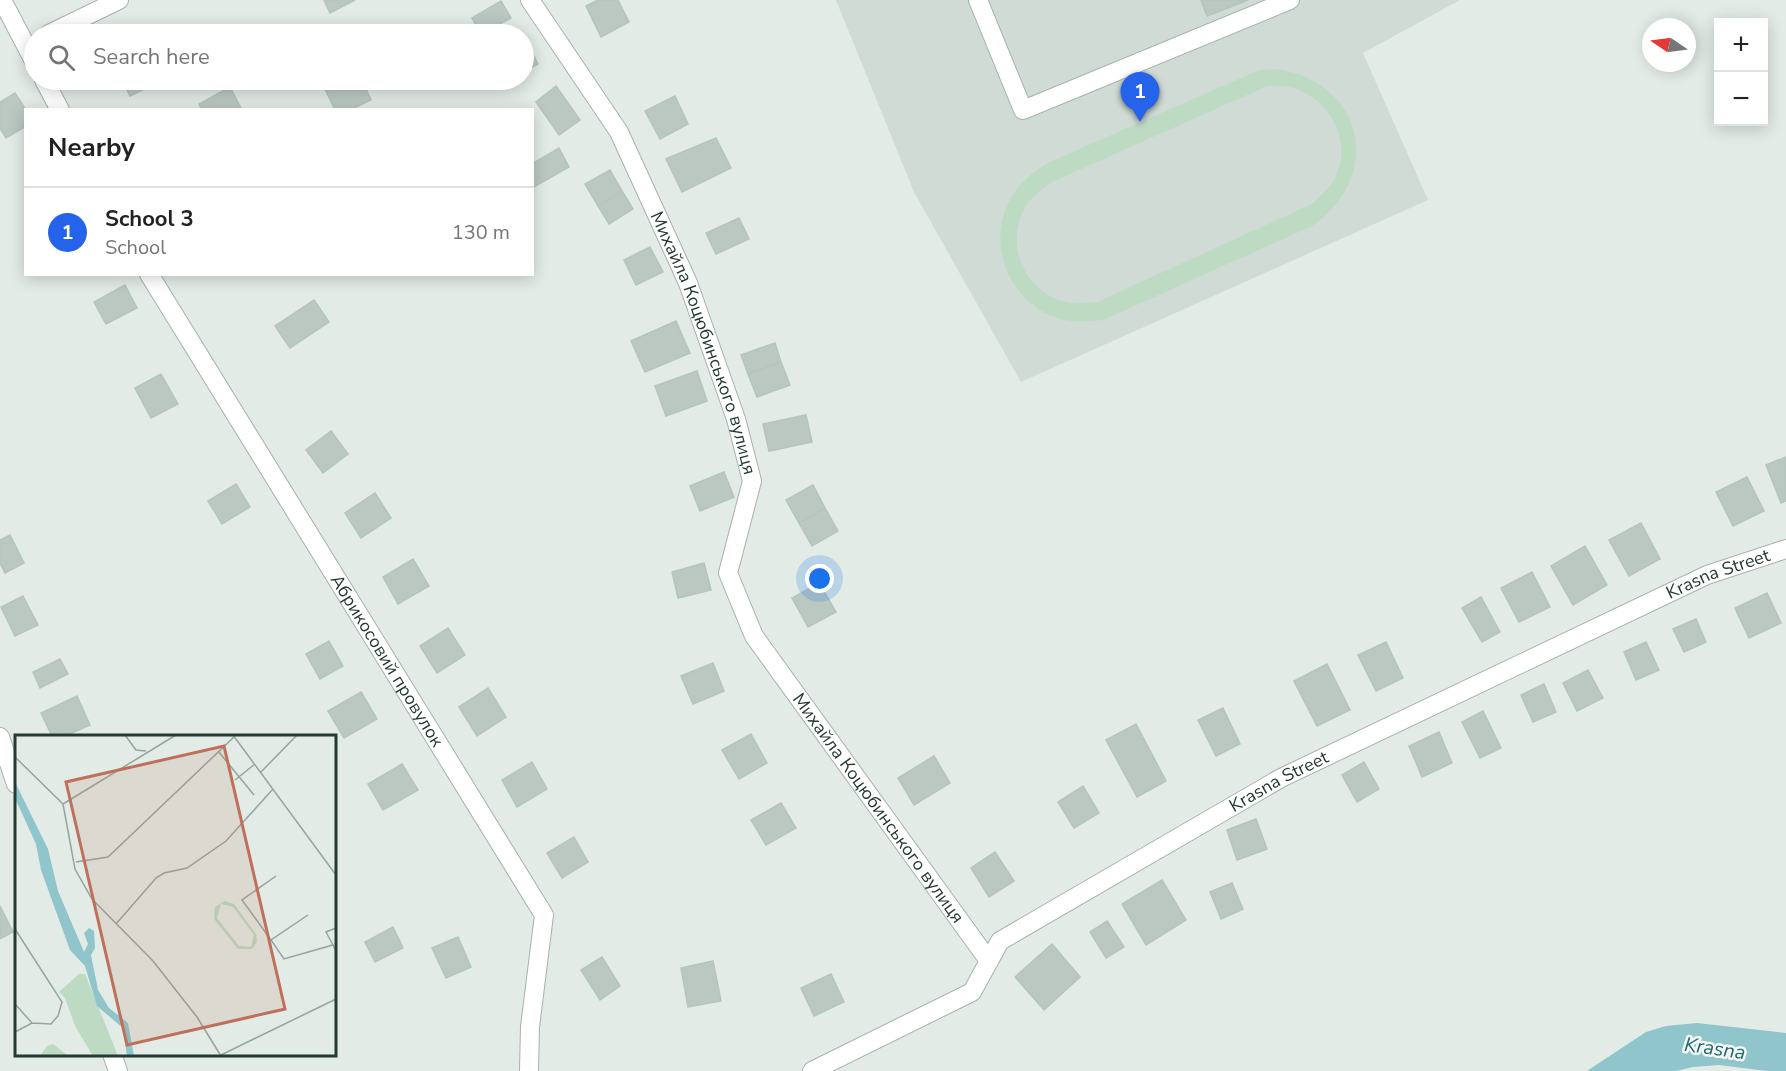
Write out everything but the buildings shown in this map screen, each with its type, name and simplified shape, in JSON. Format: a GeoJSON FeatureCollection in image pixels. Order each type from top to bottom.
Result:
{"type":"FeatureCollection","features":[{"type":"Feature","properties":{"kind":"street"},"geometry":{"type":"LineString","coordinates":[[2,0],[24,37]]}},
{"type":"Feature","properties":{"kind":"street"},"geometry":{"type":"LineString","coordinates":[[70,24],[119,0]]}},
{"type":"Feature","properties":{"kind":"street","name":"Михайла Коцюбинського вулиця"},"geometry":{"type":"LineString","coordinates":[[530,0],[623,141],[688,283],[732,407],[752,481],[728,573],[754,636],[989,961]]}},
{"type":"Feature","properties":{"kind":"street"},"geometry":{"type":"LineString","coordinates":[[978,0],[1023,110],[1290,0]]}},
{"type":"Feature","properties":{"kind":"street"},"geometry":{"type":"LineString","coordinates":[[49,90],[59,108]]}},
{"type":"Feature","properties":{"kind":"street","name":"Абрикосовий провулок"},"geometry":{"type":"LineString","coordinates":[[150,276],[544,915],[530,1027],[529,1071]]}},
{"type":"Feature","properties":{"kind":"street","name":"Krasna Street"},"geometry":{"type":"LineString","coordinates":[[812,1071],[972,992],[1000,941],[1281,778],[1707,575],[1786,549]]}},
{"type":"Feature","properties":{"kind":"street"},"geometry":{"type":"LineString","coordinates":[[0,737],[15,781]]}},
{"type":"Feature","properties":{"kind":"street"},"geometry":{"type":"LineString","coordinates":[[113,1056],[118,1071]]}},
{"type":"Feature","properties":{"kind":"shaded area"},"geometry":{"type":"Polygon","coordinates":[[[836,0],[1460,0],[1363,53],[1428,200],[1021,382],[914,192],[836,0]]]}},
{"type":"Feature","properties":{"kind":"green space"},"geometry":{"type":"Polygon","coordinates":[[[1278,69],[1307,78],[1330,93],[1346,112],[1355,134],[1356,158],[1349,182],[1335,206],[1312,226],[1103,320],[1061,319],[1029,302],[1017,289],[1008,274],[1002,257],[1000,239],[1002,221],[1008,204],[1026,180],[1050,162],[1259,70],[1278,69]],[[1267,86],[1050,183],[1041,190],[1024,208],[1017,238],[1021,263],[1035,284],[1044,293],[1061,301],[1097,302],[1312,204],[1324,193],[1338,171],[1341,144],[1338,131],[1332,119],[1315,99],[1290,87],[1267,86]]]}},
{"type":"Feature","properties":{"kind":"water","name":"Krasna"},"geometry":{"type":"Polygon","coordinates":[[[1697,1023],[1786,1033],[1786,1071],[1719,1065],[1676,1071],[1587,1071],[1646,1032],[1666,1026],[1697,1023]]]}},
{"type":"Feature","properties":{"kind":"place","name":"School 3"},"geometry":{"type":"Point","coordinates":[1140,122]}}]}
